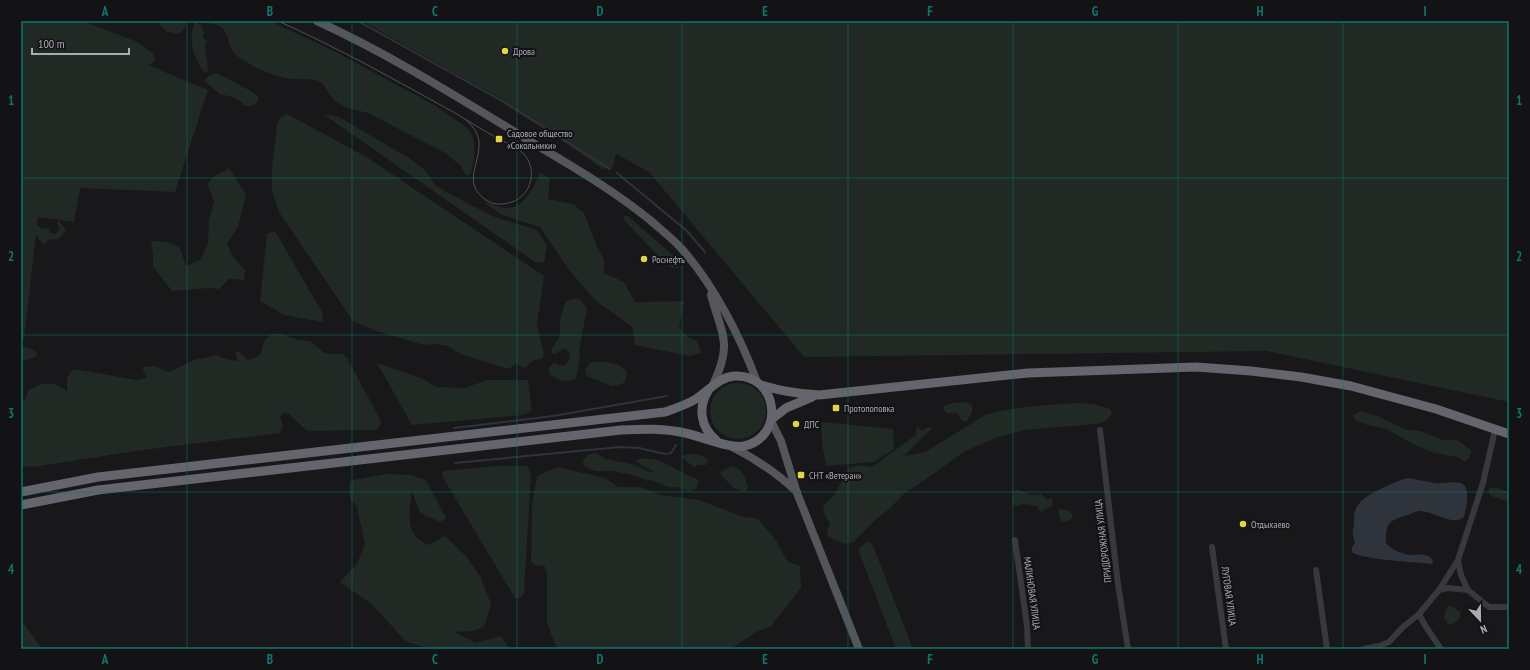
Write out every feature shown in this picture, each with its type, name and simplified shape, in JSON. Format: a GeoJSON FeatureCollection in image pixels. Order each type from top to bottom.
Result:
{"type":"FeatureCollection","features":[{"type":"Feature","properties":{"kind":"highway"},"geometry":{"type":"LineString","coordinates":[[21,492],[106,476],[660,412],[682,406],[697,398],[725,378],[734,376],[743,376],[779,391],[818,395],[1028,373],[1196,367],[1250,370],[1350,386],[1436,409],[1509,434]]}},
{"type":"Feature","properties":{"kind":"highway"},"geometry":{"type":"LineString","coordinates":[[21,505],[98,490],[621,430],[648,429],[683,432],[732,447],[743,447],[762,437],[771,420],[773,409],[771,400],[767,392],[758,383]]}},
{"type":"Feature","properties":{"kind":"highway"},"geometry":{"type":"LineString","coordinates":[[711,387],[704,397],[701,415],[703,424],[708,432],[714,439],[722,444]]}},
{"type":"Feature","properties":{"kind":"highway"},"geometry":{"type":"LineString","coordinates":[[771,420],[792,406],[818,395]]}},
{"type":"Feature","properties":{"kind":"main road"},"geometry":{"type":"LineString","coordinates":[[317,21],[380,52],[487,115],[605,186],[641,212],[680,246],[706,281],[746,352],[758,383]]}},
{"type":"Feature","properties":{"kind":"main road"},"geometry":{"type":"LineString","coordinates":[[706,281],[714,308],[721,323],[725,342],[723,360],[711,387]]}},
{"type":"Feature","properties":{"kind":"main road"},"geometry":{"type":"LineString","coordinates":[[771,420],[781,441],[797,493],[859,649]]}},
{"type":"Feature","properties":{"kind":"main road"},"geometry":{"type":"LineString","coordinates":[[732,447],[763,464],[781,477],[797,493]]}},
{"type":"Feature","properties":{"kind":"street","name":"ПРИДОРОЖНАЯ УЛИЦА"},"geometry":{"type":"LineString","coordinates":[[1100,430],[1118,584],[1128,649]]}},
{"type":"Feature","properties":{"kind":"street"},"geometry":{"type":"LineString","coordinates":[[1364,649],[1389,642],[1403,627],[1419,614],[1439,590],[1458,560],[1483,483],[1495,430]]}},
{"type":"Feature","properties":{"kind":"street","name":"МАЛИНОВАЯ УЛИЦА"},"geometry":{"type":"LineString","coordinates":[[1015,540],[1027,626],[1028,649]]}},
{"type":"Feature","properties":{"kind":"street","name":"ЛУГОВАЯ УЛИЦА"},"geometry":{"type":"LineString","coordinates":[[1212,547],[1226,649]]}},
{"type":"Feature","properties":{"kind":"street"},"geometry":{"type":"LineString","coordinates":[[1458,560],[1461,575],[1468,590],[1489,607],[1509,607]]}},
{"type":"Feature","properties":{"kind":"street"},"geometry":{"type":"LineString","coordinates":[[1316,570],[1327,649]]}},
{"type":"Feature","properties":{"kind":"street"},"geometry":{"type":"LineString","coordinates":[[1439,590],[1448,588],[1468,590]]}},
{"type":"Feature","properties":{"kind":"street"},"geometry":{"type":"LineString","coordinates":[[1419,614],[1441,649]]}},
{"type":"Feature","properties":{"kind":"shaded area"},"geometry":{"type":"Polygon","coordinates":[[[21,21],[83,21],[135,41],[153,53],[155,59],[153,63],[148,65],[208,90],[175,192],[80,188],[74,222],[38,217],[37,225],[42,229],[48,228],[50,233],[55,234],[60,229],[57,223],[59,221],[66,230],[59,239],[48,240],[45,244],[42,243],[36,235],[24,339],[21,339],[21,21]]]}},
{"type":"Feature","properties":{"kind":"shaded area"},"geometry":{"type":"Polygon","coordinates":[[[157,21],[185,21],[185,27],[181,33],[173,33],[164,29],[157,21]]]}},
{"type":"Feature","properties":{"kind":"shaded area"},"geometry":{"type":"Polygon","coordinates":[[[208,21],[270,21],[336,52],[434,105],[466,127],[473,137],[474,148],[470,175],[466,175],[460,165],[445,153],[368,113],[344,107],[335,101],[323,84],[319,81],[287,78],[264,71],[250,64],[233,52],[225,31],[217,25],[210,24],[208,21]]]}},
{"type":"Feature","properties":{"kind":"shaded area"},"geometry":{"type":"Polygon","coordinates":[[[362,21],[1509,21],[1509,402],[1266,351],[804,357],[649,172],[616,154],[613,167],[603,169],[506,102],[362,21]]]}},
{"type":"Feature","properties":{"kind":"shaded area"},"geometry":{"type":"Polygon","coordinates":[[[195,22],[201,25],[204,32],[203,37],[207,42],[205,49],[208,70],[205,73],[195,55],[193,48],[192,35],[195,22]]]}},
{"type":"Feature","properties":{"kind":"shaded area"},"geometry":{"type":"Polygon","coordinates":[[[217,73],[251,91],[258,96],[258,101],[252,106],[245,106],[234,98],[221,95],[205,82],[206,78],[217,73]]]}},
{"type":"Feature","properties":{"kind":"shaded area"},"geometry":{"type":"Polygon","coordinates":[[[287,114],[365,156],[544,276],[537,324],[544,354],[542,359],[534,360],[525,368],[516,364],[508,369],[460,354],[448,346],[435,344],[424,345],[376,331],[353,321],[279,212],[272,191],[272,168],[277,125],[281,117],[287,114]]]}},
{"type":"Feature","properties":{"kind":"shaded area"},"geometry":{"type":"Polygon","coordinates":[[[323,114],[339,117],[409,158],[425,170],[436,186],[471,205],[495,217],[537,230],[547,246],[544,263],[535,262],[323,114]]]}},
{"type":"Feature","properties":{"kind":"shaded area"},"geometry":{"type":"Polygon","coordinates":[[[229,168],[246,195],[238,227],[227,244],[233,257],[245,270],[244,280],[229,279],[219,289],[209,288],[172,291],[153,267],[151,241],[167,242],[180,248],[186,266],[200,260],[208,244],[209,220],[214,201],[207,184],[214,176],[229,168]]]}},
{"type":"Feature","properties":{"kind":"shaded area"},"geometry":{"type":"Polygon","coordinates":[[[540,173],[550,178],[548,199],[573,204],[584,213],[598,249],[604,259],[604,273],[624,282],[635,302],[684,301],[679,328],[689,338],[697,341],[701,353],[689,356],[635,345],[632,327],[595,300],[569,270],[540,227],[502,215],[482,201],[504,208],[513,207],[524,200],[528,195],[540,173]]]}},
{"type":"Feature","properties":{"kind":"shaded area"},"geometry":{"type":"Polygon","coordinates":[[[628,216],[677,259],[679,263],[678,268],[673,268],[662,260],[624,220],[623,218],[628,216]]]}},
{"type":"Feature","properties":{"kind":"shaded area"},"geometry":{"type":"Polygon","coordinates":[[[275,231],[322,312],[323,322],[284,315],[260,301],[267,234],[275,231]]]}},
{"type":"Feature","properties":{"kind":"shaded area"},"geometry":{"type":"Polygon","coordinates":[[[580,299],[587,309],[579,350],[580,359],[576,379],[566,381],[559,380],[550,375],[549,367],[554,363],[563,366],[570,358],[569,353],[565,348],[555,354],[552,353],[551,350],[560,336],[561,318],[566,301],[580,299]]]}},
{"type":"Feature","properties":{"kind":"shaded area"},"geometry":{"type":"Polygon","coordinates":[[[273,333],[298,340],[310,341],[323,352],[342,354],[347,358],[382,423],[376,430],[307,431],[288,413],[284,413],[280,416],[283,427],[280,433],[143,450],[33,467],[21,466],[21,398],[24,401],[29,390],[41,384],[55,384],[67,391],[67,378],[73,369],[137,380],[147,378],[142,367],[155,366],[169,372],[194,360],[217,355],[225,359],[238,361],[235,353],[238,351],[248,360],[260,354],[265,340],[273,333]]]}},
{"type":"Feature","properties":{"kind":"shaded area"},"geometry":{"type":"Polygon","coordinates":[[[21,346],[31,349],[37,353],[37,356],[21,362],[21,346]]]}},
{"type":"Feature","properties":{"kind":"shaded area"},"geometry":{"type":"Polygon","coordinates":[[[377,363],[421,378],[436,387],[464,388],[488,380],[528,380],[532,410],[524,415],[412,425],[377,363]]]}},
{"type":"Feature","properties":{"kind":"shaded area"},"geometry":{"type":"Polygon","coordinates":[[[590,363],[612,363],[621,366],[627,373],[625,381],[622,384],[612,386],[587,376],[585,370],[590,363]]]}},
{"type":"Feature","properties":{"kind":"shaded area"},"geometry":{"type":"Polygon","coordinates":[[[738,383],[749,385],[758,391],[764,400],[766,411],[764,422],[758,431],[749,437],[738,439],[727,437],[718,431],[712,422],[710,411],[712,400],[718,391],[727,385],[738,383]]]}},
{"type":"Feature","properties":{"kind":"shaded area"},"geometry":{"type":"Polygon","coordinates":[[[961,402],[972,405],[972,412],[967,421],[962,421],[957,413],[947,413],[944,410],[944,406],[961,402]]]}},
{"type":"Feature","properties":{"kind":"shaded area"},"geometry":{"type":"Polygon","coordinates":[[[1077,403],[1094,404],[1110,409],[1112,414],[1105,421],[1096,424],[1025,430],[998,437],[965,451],[905,493],[888,510],[876,519],[854,542],[844,544],[828,537],[827,530],[830,525],[824,513],[823,506],[836,492],[849,469],[851,467],[861,465],[872,467],[916,435],[917,426],[922,431],[928,427],[932,428],[904,456],[925,452],[987,414],[1034,406],[1077,403]]]}},
{"type":"Feature","properties":{"kind":"shaded area"},"geometry":{"type":"Polygon","coordinates":[[[1361,411],[1377,416],[1407,430],[1421,431],[1443,440],[1457,440],[1471,450],[1469,459],[1464,462],[1458,457],[1434,453],[1415,445],[1386,429],[1367,425],[1355,420],[1353,415],[1361,411]]]}},
{"type":"Feature","properties":{"kind":"shaded area"},"geometry":{"type":"Polygon","coordinates":[[[821,422],[893,429],[894,449],[874,462],[826,466],[822,443],[821,422]]]}},
{"type":"Feature","properties":{"kind":"shaded area"},"geometry":{"type":"Polygon","coordinates":[[[596,453],[606,459],[632,464],[652,473],[654,471],[644,467],[635,460],[653,459],[696,478],[699,482],[697,488],[689,492],[677,487],[668,487],[654,481],[632,475],[613,471],[596,471],[587,468],[583,464],[584,459],[589,454],[596,453]]]}},
{"type":"Feature","properties":{"kind":"shaded area"},"geometry":{"type":"Polygon","coordinates":[[[687,454],[702,456],[708,461],[706,465],[696,465],[696,468],[683,459],[682,456],[687,454]]]}},
{"type":"Feature","properties":{"kind":"shaded area"},"geometry":{"type":"Polygon","coordinates":[[[497,466],[527,466],[531,472],[524,594],[520,598],[515,598],[442,476],[443,471],[497,466]]]}},
{"type":"Feature","properties":{"kind":"shaded area"},"geometry":{"type":"Polygon","coordinates":[[[732,466],[739,469],[743,474],[748,488],[745,492],[734,488],[721,475],[720,472],[732,466]]]}},
{"type":"Feature","properties":{"kind":"shaded area"},"geometry":{"type":"Polygon","coordinates":[[[557,467],[605,478],[618,487],[641,487],[661,495],[699,500],[744,517],[758,519],[775,539],[788,562],[800,566],[801,588],[771,626],[758,631],[730,649],[557,649],[547,623],[547,573],[544,565],[537,566],[531,562],[532,505],[537,476],[557,467]]]}},
{"type":"Feature","properties":{"kind":"shaded area"},"geometry":{"type":"Polygon","coordinates":[[[386,474],[411,475],[426,480],[446,518],[440,522],[420,513],[412,491],[409,516],[415,536],[429,545],[445,536],[465,555],[480,576],[491,604],[484,627],[473,631],[454,632],[476,643],[501,636],[510,649],[429,649],[405,641],[373,605],[340,582],[357,564],[365,544],[357,507],[350,499],[349,485],[353,480],[386,474]]]}},
{"type":"Feature","properties":{"kind":"shaded area"},"geometry":{"type":"Polygon","coordinates":[[[1408,478],[1435,483],[1457,482],[1464,485],[1466,488],[1467,503],[1465,513],[1464,517],[1459,520],[1448,519],[1425,511],[1419,511],[1394,520],[1387,528],[1386,543],[1388,545],[1404,554],[1429,556],[1433,561],[1432,564],[1377,559],[1358,555],[1352,552],[1352,547],[1355,543],[1353,534],[1354,515],[1355,510],[1361,501],[1375,492],[1408,478]]]}},
{"type":"Feature","properties":{"kind":"shaded area"},"geometry":{"type":"Polygon","coordinates":[[[1489,488],[1498,488],[1509,492],[1509,502],[1489,494],[1489,488]]]}},
{"type":"Feature","properties":{"kind":"shaded area"},"geometry":{"type":"Polygon","coordinates":[[[1016,489],[1032,495],[1041,494],[1047,500],[1052,498],[1053,506],[1040,512],[1037,506],[1023,504],[1018,506],[1012,504],[1016,489]]]}},
{"type":"Feature","properties":{"kind":"shaded area"},"geometry":{"type":"Polygon","coordinates":[[[1060,509],[1067,510],[1073,515],[1071,520],[1063,522],[1060,520],[1058,511],[1060,509]]]}},
{"type":"Feature","properties":{"kind":"shaded area"},"geometry":{"type":"Polygon","coordinates":[[[867,542],[871,543],[874,548],[913,649],[896,649],[859,552],[860,547],[867,542]]]}},
{"type":"Feature","properties":{"kind":"shaded area"},"geometry":{"type":"Polygon","coordinates":[[[1450,605],[1460,612],[1460,616],[1458,620],[1449,625],[1444,618],[1447,608],[1450,605]]]}},
{"type":"Feature","properties":{"kind":"shaded area"},"geometry":{"type":"Polygon","coordinates":[[[21,623],[25,625],[42,649],[21,649],[21,623]]]}},
{"type":"Feature","properties":{"kind":"waterway"},"geometry":{"type":"LineString","coordinates":[[358,21],[502,101],[610,169]]}},
{"type":"Feature","properties":{"kind":"waterway"},"geometry":{"type":"LineString","coordinates":[[617,173],[687,231],[705,252]]}},
{"type":"Feature","properties":{"kind":"waterway"},"geometry":{"type":"LineString","coordinates":[[454,428],[553,416],[667,396]]}},
{"type":"Feature","properties":{"kind":"waterway"},"geometry":{"type":"LineString","coordinates":[[455,463],[620,447],[639,448],[665,454],[671,453],[676,445]]}},
{"type":"Feature","properties":{"kind":"tram line"},"geometry":{"type":"LineString","coordinates":[[278,21],[368,65],[461,116],[523,153],[528,159],[531,181],[528,188],[519,199],[509,203],[495,204],[486,200],[479,193],[473,180],[479,149],[479,141],[474,128],[465,119]]}},
{"type":"Feature","properties":{"kind":"place","name":"Дрова"},"geometry":{"type":"Point","coordinates":[505,51]}},
{"type":"Feature","properties":{"kind":"place","name":"Садовое общество «Сокольники»"},"geometry":{"type":"Point","coordinates":[499,139]}},
{"type":"Feature","properties":{"kind":"place","name":"Роснефть"},"geometry":{"type":"Point","coordinates":[644,259]}},
{"type":"Feature","properties":{"kind":"place","name":"Протопоповка"},"geometry":{"type":"Point","coordinates":[836,408]}},
{"type":"Feature","properties":{"kind":"place","name":"ДПС"},"geometry":{"type":"Point","coordinates":[796,424]}},
{"type":"Feature","properties":{"kind":"place","name":"СНТ «Ветеран»"},"geometry":{"type":"Point","coordinates":[801,475]}},
{"type":"Feature","properties":{"kind":"place","name":"Отдыхаево"},"geometry":{"type":"Point","coordinates":[1243,524]}}]}
